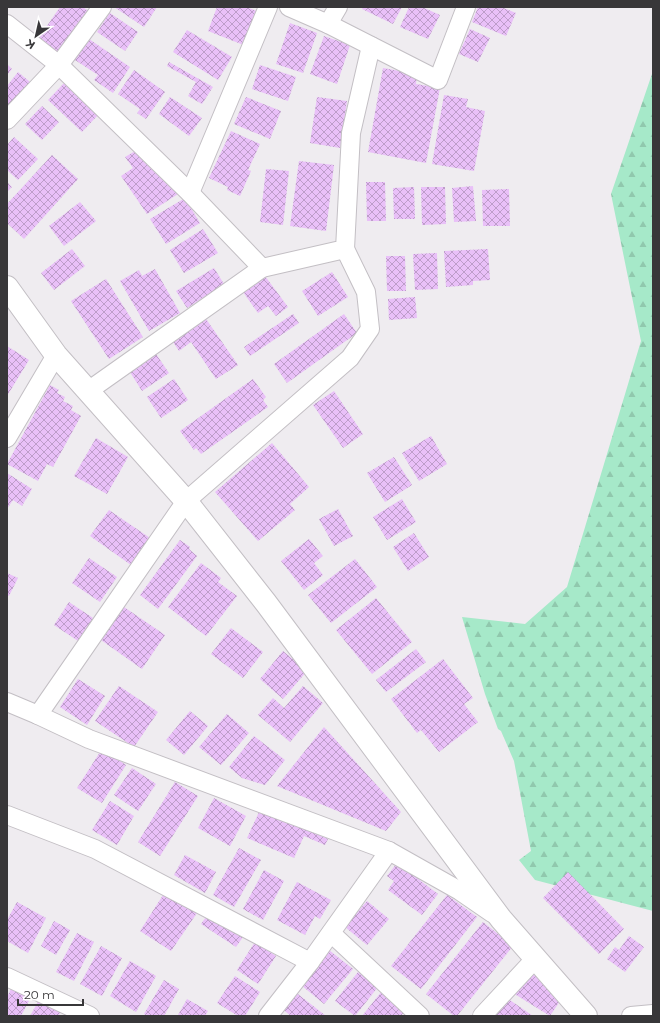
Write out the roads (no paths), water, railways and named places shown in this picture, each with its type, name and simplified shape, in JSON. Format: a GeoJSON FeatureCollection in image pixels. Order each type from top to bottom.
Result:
{"type":"FeatureCollection","features":[{"type":"Feature","properties":{"kind":"street"},"geometry":{"type":"LineString","coordinates":[[7,120],[59,66],[102,7]]}},
{"type":"Feature","properties":{"kind":"street"},"geometry":{"type":"LineString","coordinates":[[190,193],[268,7]]}},
{"type":"Feature","properties":{"kind":"street"},"geometry":{"type":"LineString","coordinates":[[289,7],[328,24],[438,80],[466,7]]}},
{"type":"Feature","properties":{"kind":"street"},"geometry":{"type":"LineString","coordinates":[[328,24],[338,7]]}},
{"type":"Feature","properties":{"kind":"street"},"geometry":{"type":"LineString","coordinates":[[7,24],[59,66],[190,193],[262,268]]}},
{"type":"Feature","properties":{"kind":"street"},"geometry":{"type":"LineString","coordinates":[[38,715],[186,501],[350,358],[370,329],[366,292],[344,249],[351,134],[371,46]]}},
{"type":"Feature","properties":{"kind":"street"},"geometry":{"type":"LineString","coordinates":[[88,391],[262,268],[344,249]]}},
{"type":"Feature","properties":{"kind":"street"},"geometry":{"type":"LineString","coordinates":[[7,287],[56,355],[186,501],[266,603],[501,919],[586,1016]]}},
{"type":"Feature","properties":{"kind":"street"},"geometry":{"type":"LineString","coordinates":[[7,438],[56,355]]}},
{"type":"Feature","properties":{"kind":"street"},"geometry":{"type":"LineString","coordinates":[[7,702],[89,739],[389,851],[460,891],[501,919]]}},
{"type":"Feature","properties":{"kind":"street"},"geometry":{"type":"LineString","coordinates":[[7,815],[95,849],[310,962]]}},
{"type":"Feature","properties":{"kind":"street"},"geometry":{"type":"LineString","coordinates":[[268,1016],[310,962],[389,851]]}},
{"type":"Feature","properties":{"kind":"street"},"geometry":{"type":"LineString","coordinates":[[331,933],[420,1016]]}},
{"type":"Feature","properties":{"kind":"street"},"geometry":{"type":"LineString","coordinates":[[482,1016],[535,959]]}},
{"type":"Feature","properties":{"kind":"street"},"geometry":{"type":"LineString","coordinates":[[7,977],[90,1016]]}},
{"type":"Feature","properties":{"kind":"street"},"geometry":{"type":"LineString","coordinates":[[631,1016],[653,1014]]}}]}
